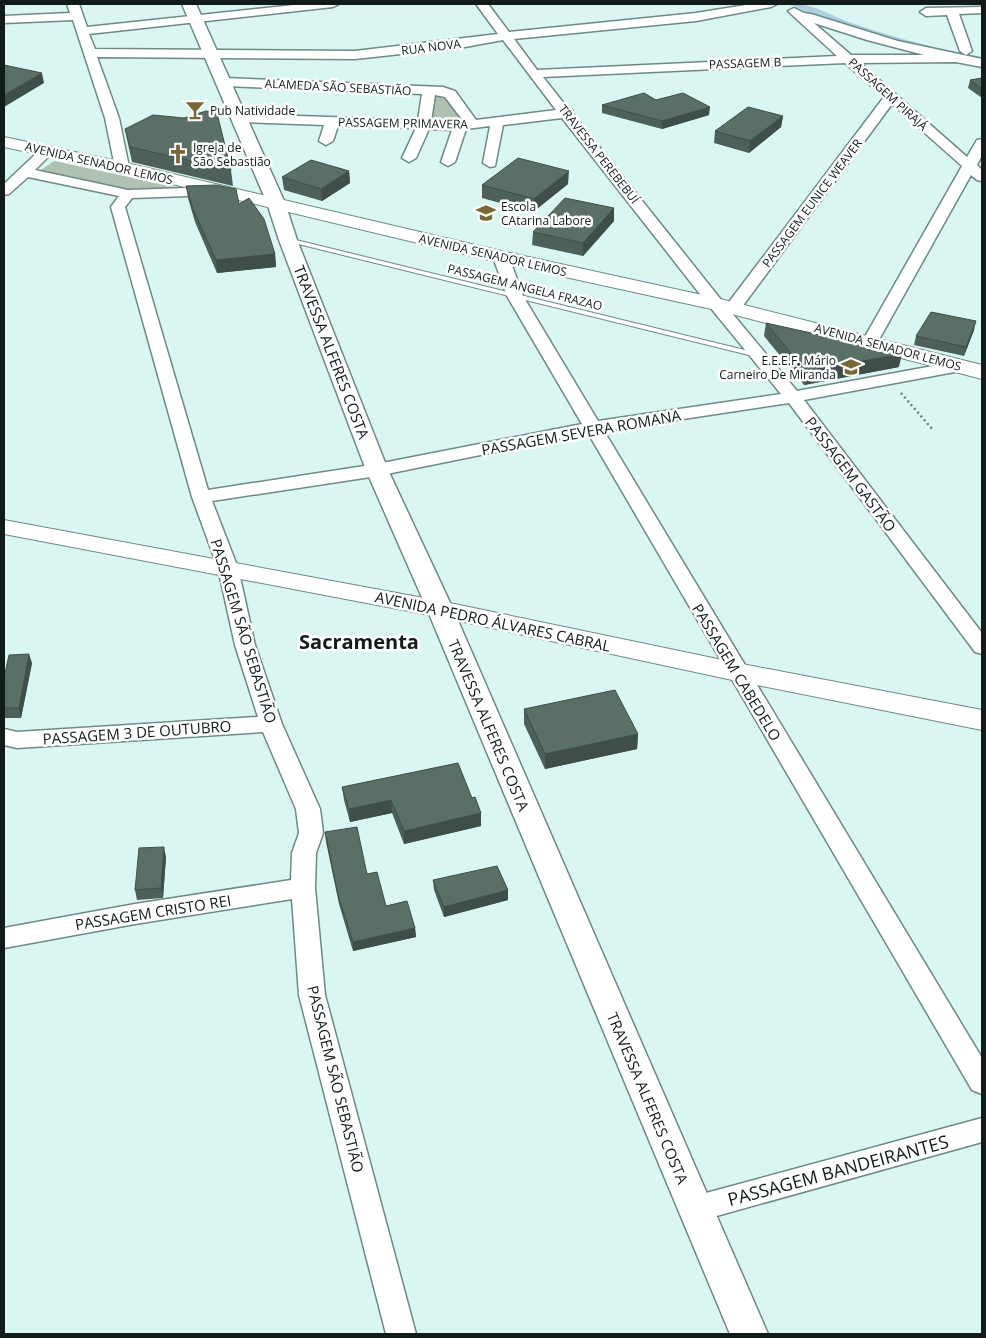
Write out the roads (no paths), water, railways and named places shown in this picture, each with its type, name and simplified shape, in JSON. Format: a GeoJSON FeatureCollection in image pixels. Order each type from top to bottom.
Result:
{"type":"FeatureCollection","features":[{"type":"Feature","properties":{"kind":"main road","name":"AVENIDA SENADOR LEMOS"},"geometry":{"type":"LineString","coordinates":[[4,142],[122,167],[501,257],[724,306],[870,342],[975,371]]}},
{"type":"Feature","properties":{"kind":"main road","name":"AVENIDA PEDRO ÁLVARES CABRAL"},"geometry":{"type":"LineString","coordinates":[[4,527],[440,609],[737,672],[982,720]]}},
{"type":"Feature","properties":{"kind":"street","name":"TRAVESSA ALFERES COSTA"},"geometry":{"type":"LineString","coordinates":[[189,4],[276,203],[288,240],[377,470],[440,609],[749,1334]]}},
{"type":"Feature","properties":{"kind":"street"},"geometry":{"type":"LineString","coordinates":[[84,31],[333,4]]}},
{"type":"Feature","properties":{"kind":"street","name":"TRAVESSA PEREBEBUÍ"},"geometry":{"type":"LineString","coordinates":[[482,4],[534,74],[724,306]]}},
{"type":"Feature","properties":{"kind":"street","name":"RUA NOVA"},"geometry":{"type":"LineString","coordinates":[[90,53],[355,55],[466,43],[507,36],[696,17],[771,4]]}},
{"type":"Feature","properties":{"kind":"street"},"geometry":{"type":"LineString","coordinates":[[782,4],[794,11],[862,36],[907,49],[982,63]]}},
{"type":"Feature","properties":{"kind":"street"},"geometry":{"type":"LineString","coordinates":[[821,8],[851,21],[885,32],[982,54]]}},
{"type":"Feature","properties":{"kind":"street"},"geometry":{"type":"LineString","coordinates":[[4,20],[75,10],[84,31],[112,118],[122,167]]}},
{"type":"Feature","properties":{"kind":"street"},"geometry":{"type":"LineString","coordinates":[[926,12],[982,10]]}},
{"type":"Feature","properties":{"kind":"street","name":"PASSAGEM PIRAJÁ"},"geometry":{"type":"LineString","coordinates":[[794,11],[982,177]]}},
{"type":"Feature","properties":{"kind":"street"},"geometry":{"type":"LineString","coordinates":[[952,12],[966,51]]}},
{"type":"Feature","properties":{"kind":"street","name":"PASSAGEM B"},"geometry":{"type":"LineString","coordinates":[[534,74],[849,59],[956,59]]}},
{"type":"Feature","properties":{"kind":"street","name":"ALAMEDA SÃO SEBASTIÃO"},"geometry":{"type":"LineString","coordinates":[[224,82],[429,91],[450,94],[466,125]]}},
{"type":"Feature","properties":{"kind":"street"},"geometry":{"type":"LineString","coordinates":[[409,158],[424,125],[429,91]]}},
{"type":"Feature","properties":{"kind":"street","name":"PASSAGEM EUNICE WEAVER"},"geometry":{"type":"LineString","coordinates":[[724,306],[891,97]]}},
{"type":"Feature","properties":{"kind":"street","name":"PASSAGEM PRIMAVERA"},"geometry":{"type":"LineString","coordinates":[[239,118],[466,125],[567,114]]}},
{"type":"Feature","properties":{"kind":"street"},"geometry":{"type":"LineString","coordinates":[[326,141],[332,122]]}},
{"type":"Feature","properties":{"kind":"street"},"geometry":{"type":"LineString","coordinates":[[490,163],[497,122]]}},
{"type":"Feature","properties":{"kind":"street"},"geometry":{"type":"LineString","coordinates":[[448,162],[466,125]]}},
{"type":"Feature","properties":{"kind":"street"},"geometry":{"type":"LineString","coordinates":[[870,342],[982,143]]}},
{"type":"Feature","properties":{"kind":"street"},"geometry":{"type":"LineString","coordinates":[[4,191],[46,152]]}},
{"type":"Feature","properties":{"kind":"street"},"geometry":{"type":"LineString","coordinates":[[25,172],[128,194],[219,191]]}},
{"type":"Feature","properties":{"kind":"street","name":"PASSAGEM SÃO SEBASTIÃO"},"geometry":{"type":"LineString","coordinates":[[128,194],[118,207],[202,496],[228,568],[245,645],[271,724],[308,809],[311,832],[304,852],[303,888],[312,995],[401,1334]]}},
{"type":"Feature","properties":{"kind":"street","name":"PASSAGEM CABEDELO"},"geometry":{"type":"LineString","coordinates":[[501,257],[515,296],[982,1082]]}},
{"type":"Feature","properties":{"kind":"street","name":"PASSAGEM GASTÃO"},"geometry":{"type":"LineString","coordinates":[[724,306],[756,355],[793,397],[982,646]]}},
{"type":"Feature","properties":{"kind":"street","name":"PASSAGEM SEVERA ROMANA"},"geometry":{"type":"LineString","coordinates":[[202,496],[377,470],[593,427],[793,397],[890,379],[975,371]]}},
{"type":"Feature","properties":{"kind":"street","name":"PASSAGEM 3 DE OUTUBRO"},"geometry":{"type":"LineString","coordinates":[[4,737],[17,740],[271,724]]}},
{"type":"Feature","properties":{"kind":"street","name":"PASSAGEM CRISTO REI"},"geometry":{"type":"LineString","coordinates":[[4,938],[135,914],[303,888]]}},
{"type":"Feature","properties":{"kind":"street","name":"PASSAGEM BANDEIRANTES"},"geometry":{"type":"LineString","coordinates":[[695,1209],[982,1130]]}},
{"type":"Feature","properties":{"kind":"lane","name":"PASSAGEM ANGELA FRAZAO"},"geometry":{"type":"LineString","coordinates":[[288,240],[756,355]]}},
{"type":"Feature","properties":{"kind":"water"},"geometry":{"type":"Polygon","coordinates":[[[790,4],[815,8],[852,23],[900,38],[982,57],[982,62],[956,57],[820,19],[790,4]]]}},
{"type":"Feature","properties":{"kind":"place","name":"Pub Natividade"},"geometry":{"type":"Point","coordinates":[195,110]}},
{"type":"Feature","properties":{"kind":"place","name":"Igreja de São Sebastião"},"geometry":{"type":"Point","coordinates":[178,154]}},
{"type":"Feature","properties":{"kind":"place","name":"Escola CAtarina Labore"},"geometry":{"type":"Point","coordinates":[486,213]}},
{"type":"Feature","properties":{"kind":"place","name":"E.E.E.F. Mário Carneiro De Miranda"},"geometry":{"type":"Point","coordinates":[851,367]}},
{"type":"Feature","properties":{"kind":"district","name":"Sacramenta"},"geometry":{"type":"Point","coordinates":[359,641]}}]}
